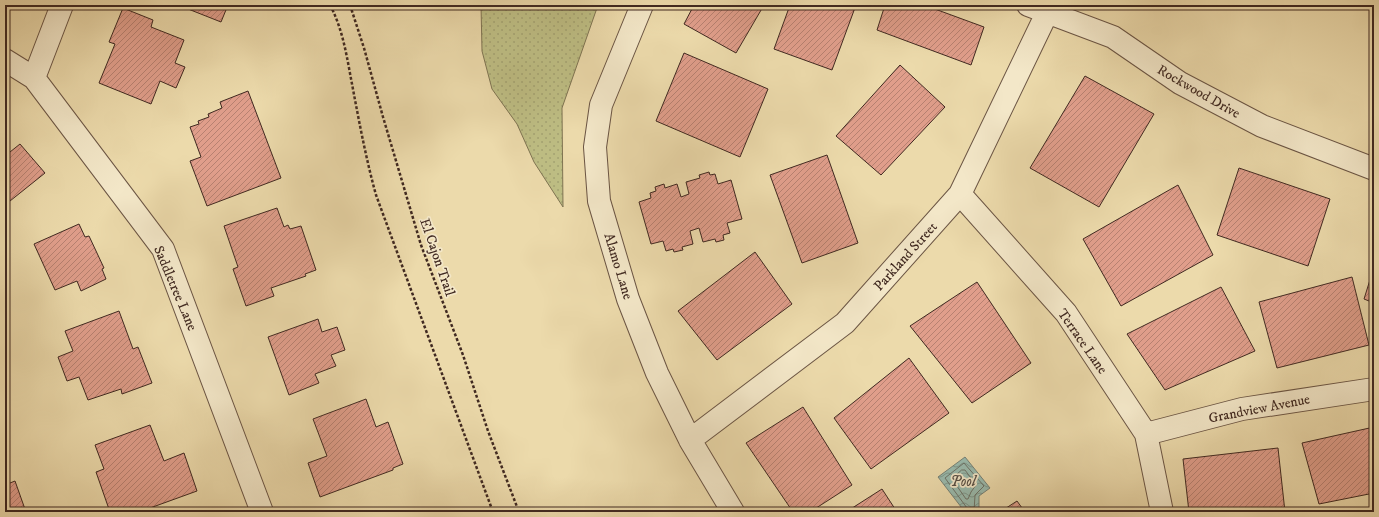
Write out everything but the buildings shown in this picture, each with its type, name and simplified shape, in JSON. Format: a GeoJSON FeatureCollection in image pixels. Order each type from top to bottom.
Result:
{"type":"FeatureCollection","features":[{"type":"Feature","properties":{"kind":"street"},"geometry":{"type":"LineString","coordinates":[[34,78],[62,5]]}},
{"type":"Feature","properties":{"kind":"street","name":"Alamo Lane"},"geometry":{"type":"LineString","coordinates":[[642,5],[601,105],[595,147],[599,201],[631,306],[657,373],[690,440],[732,512]]}},
{"type":"Feature","properties":{"kind":"street","name":"Parkland Street"},"geometry":{"type":"LineString","coordinates":[[690,440],[844,323],[960,194],[1038,9]]}},
{"type":"Feature","properties":{"kind":"street","name":"Rockwood Drive"},"geometry":{"type":"LineString","coordinates":[[1038,9],[1113,37],[1180,83],[1262,126],[1374,170]]}},
{"type":"Feature","properties":{"kind":"street","name":"Saddletree Lane"},"geometry":{"type":"LineString","coordinates":[[5,60],[34,78],[163,249],[262,512]]}},
{"type":"Feature","properties":{"kind":"street","name":"Terrace Lane"},"geometry":{"type":"LineString","coordinates":[[960,194],[1066,313],[1146,434],[1162,512]]}},
{"type":"Feature","properties":{"kind":"street","name":"Grandview Avenue"},"geometry":{"type":"LineString","coordinates":[[1146,434],[1242,409],[1374,389]]}},
{"type":"Feature","properties":{"kind":"path"},"geometry":{"type":"LineString","coordinates":[[330,5],[336,16],[344,43],[367,164],[376,195],[493,512]]}},
{"type":"Feature","properties":{"kind":"path","name":"El Cajon Trail"},"geometry":{"type":"LineString","coordinates":[[350,5],[364,48],[421,246],[463,355],[488,431],[518,512]]}},
{"type":"Feature","properties":{"kind":"green space"},"geometry":{"type":"Polygon","coordinates":[[[481,5],[598,5],[562,108],[563,207],[534,162],[517,124],[492,89],[482,51],[481,5]]]}},
{"type":"Feature","properties":{"kind":"water","name":"Pool"},"geometry":{"type":"Polygon","coordinates":[[[965,457],[990,488],[979,496],[979,510],[976,512],[965,512],[938,477],[965,457]]]}}]}
